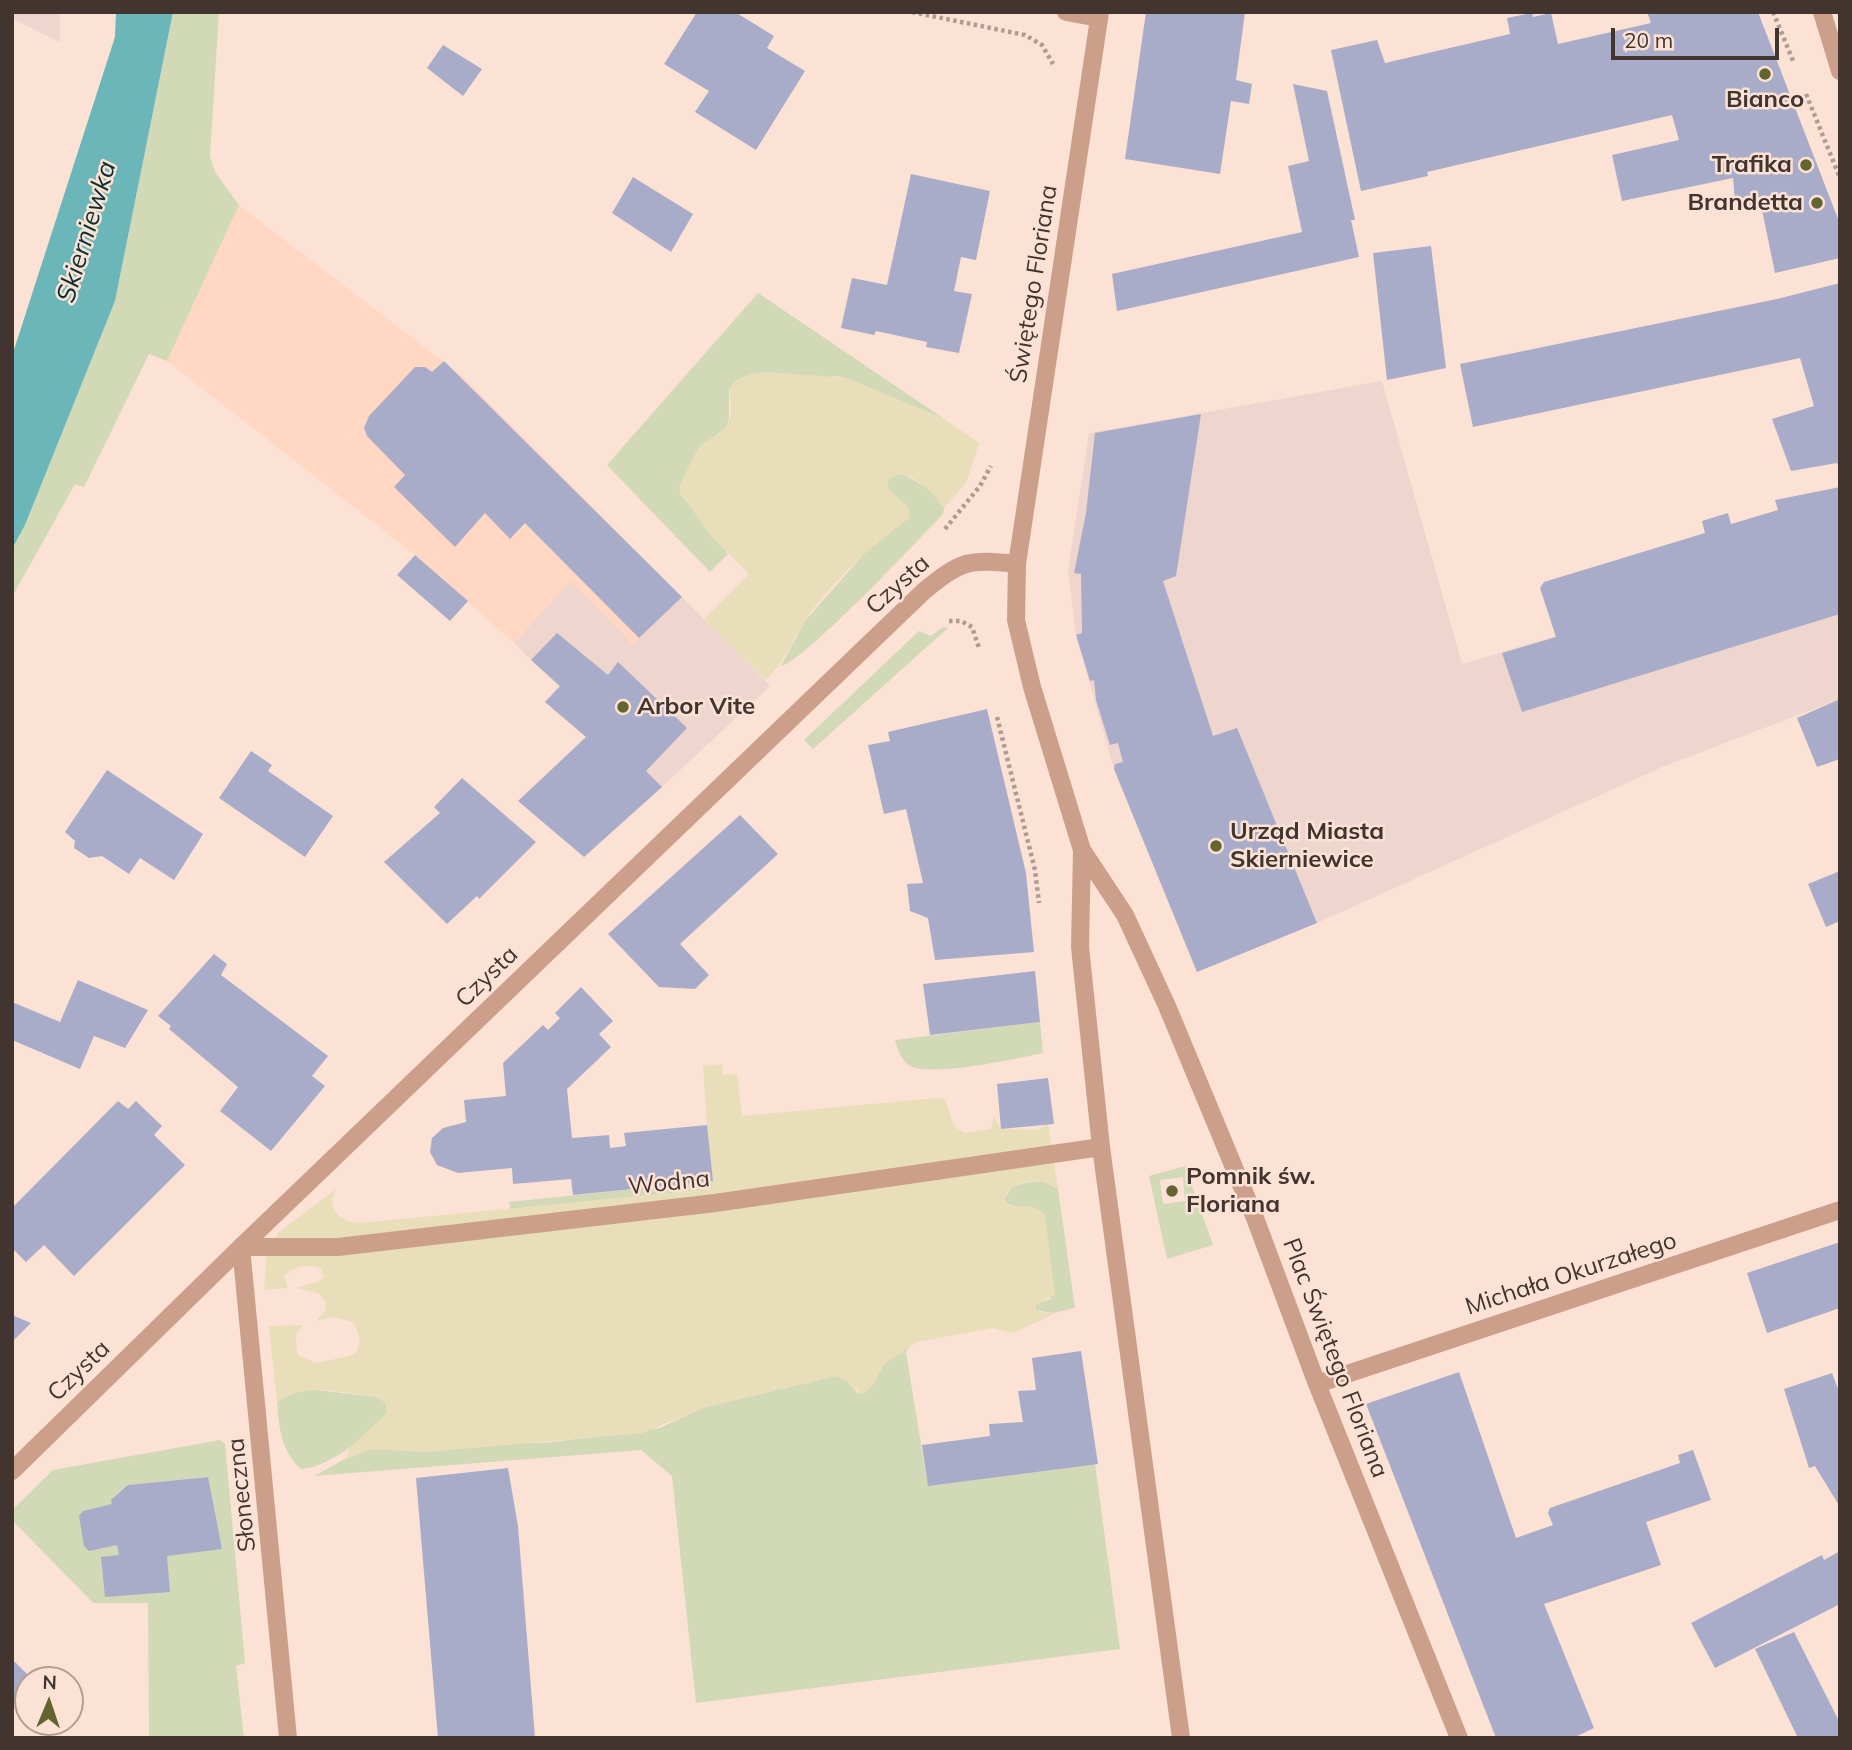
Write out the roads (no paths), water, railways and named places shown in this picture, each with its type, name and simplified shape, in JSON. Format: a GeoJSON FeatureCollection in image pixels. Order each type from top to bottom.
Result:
{"type":"FeatureCollection","features":[{"type":"Feature","properties":{"kind":"street"},"geometry":{"type":"LineString","coordinates":[[1066,12],[1099,15]]}},
{"type":"Feature","properties":{"kind":"street"},"geometry":{"type":"LineString","coordinates":[[1822,12],[1838,61]]}},
{"type":"Feature","properties":{"kind":"street","name":"Świętego Floriana"},"geometry":{"type":"LineString","coordinates":[[1017,564],[1099,15]]}},
{"type":"Feature","properties":{"kind":"street","name":"Czysta"},"geometry":{"type":"LineString","coordinates":[[12,1471],[241,1247],[924,591],[963,563],[1017,564]]}},
{"type":"Feature","properties":{"kind":"street","name":"Plac Świętego Floriana"},"geometry":{"type":"LineString","coordinates":[[1017,564],[1016,620],[1032,687],[1082,850],[1125,915],[1167,1006],[1255,1218],[1317,1384],[1459,1738]]}},
{"type":"Feature","properties":{"kind":"street","name":"Plac Świętego Floriana"},"geometry":{"type":"LineString","coordinates":[[1082,850],[1080,947],[1101,1147],[1181,1738]]}},
{"type":"Feature","properties":{"kind":"street","name":"Wodna"},"geometry":{"type":"LineString","coordinates":[[241,1247],[338,1247],[715,1203],[1101,1147]]}},
{"type":"Feature","properties":{"kind":"street","name":"Michała Okurzałego"},"geometry":{"type":"LineString","coordinates":[[1317,1384],[1840,1210]]}},
{"type":"Feature","properties":{"kind":"street","name":"Słoneczna"},"geometry":{"type":"LineString","coordinates":[[241,1247],[288,1738]]}},
{"type":"Feature","properties":{"kind":"water","name":"Skierniewka"},"geometry":{"type":"Polygon","coordinates":[[[116,12],[173,12],[115,301],[25,525],[12,549],[12,356],[115,37],[116,12]]]}},
{"type":"Feature","properties":{"kind":"place","name":"Bianco"},"geometry":{"type":"Point","coordinates":[1765,74]}},
{"type":"Feature","properties":{"kind":"place","name":"Trafika"},"geometry":{"type":"Point","coordinates":[1806,165]}},
{"type":"Feature","properties":{"kind":"place","name":"Brandetta"},"geometry":{"type":"Point","coordinates":[1817,203]}},
{"type":"Feature","properties":{"kind":"place","name":"Arbor Vite"},"geometry":{"type":"Point","coordinates":[623,707]}},
{"type":"Feature","properties":{"kind":"place","name":"Urząd Miasta Skierniewice"},"geometry":{"type":"Point","coordinates":[1216,846]}},
{"type":"Feature","properties":{"kind":"place","name":"Pomnik św. Floriana"},"geometry":{"type":"Point","coordinates":[1172,1191]}}]}
